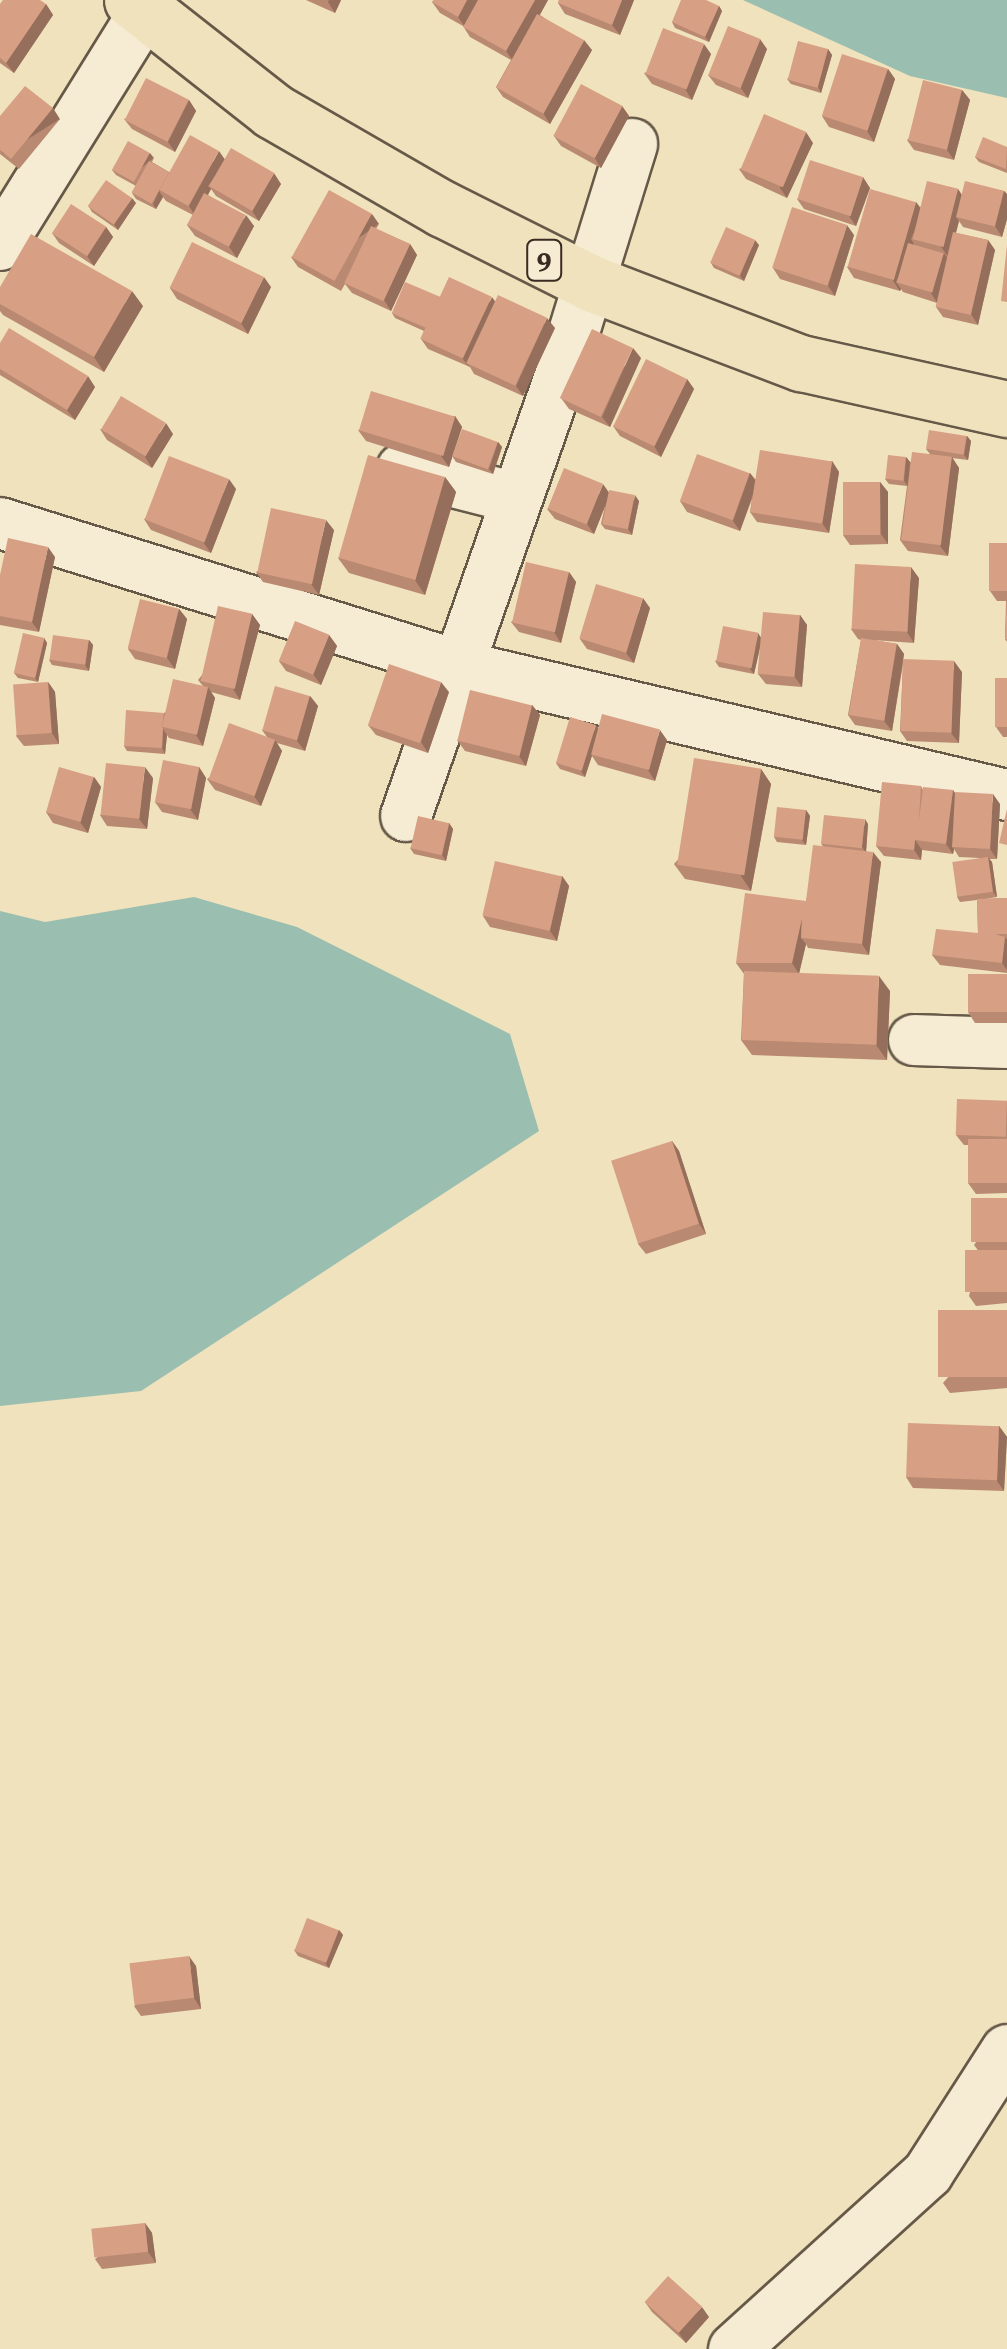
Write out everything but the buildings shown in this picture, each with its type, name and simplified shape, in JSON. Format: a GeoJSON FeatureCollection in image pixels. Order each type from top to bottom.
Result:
{"type":"FeatureCollection","features":[{"type":"Feature","properties":{"kind":"highway","name":"9"},"geometry":{"type":"LineString","coordinates":[[139,6],[273,110],[443,209],[591,283],[801,363],[1007,409]]}},
{"type":"Feature","properties":{"kind":"street"},"geometry":{"type":"LineString","coordinates":[[6,222],[139,6]]}},
{"type":"Feature","properties":{"kind":"street"},"geometry":{"type":"LineString","coordinates":[[406,816],[591,283],[632,144]]}},
{"type":"Feature","properties":{"kind":"street"},"geometry":{"type":"LineString","coordinates":[[402,468],[516,498]]}},
{"type":"Feature","properties":{"kind":"street"},"geometry":{"type":"LineString","coordinates":[[0,523],[459,666],[1007,794]]}},
{"type":"Feature","properties":{"kind":"street"},"geometry":{"type":"LineString","coordinates":[[914,1040],[1007,1042]]}},
{"type":"Feature","properties":{"kind":"street"},"geometry":{"type":"LineString","coordinates":[[734,2349],[928,2173],[1007,2050]]}},
{"type":"Feature","properties":{"kind":"shaded area"},"geometry":{"type":"Polygon","coordinates":[[[743,0],[1007,0],[1007,98],[910,76],[743,0]]]}},
{"type":"Feature","properties":{"kind":"shaded area"},"geometry":{"type":"Polygon","coordinates":[[[194,897],[297,927],[510,1034],[539,1131],[141,1391],[0,1406],[0,911],[45,922],[194,897]]]}}]}
